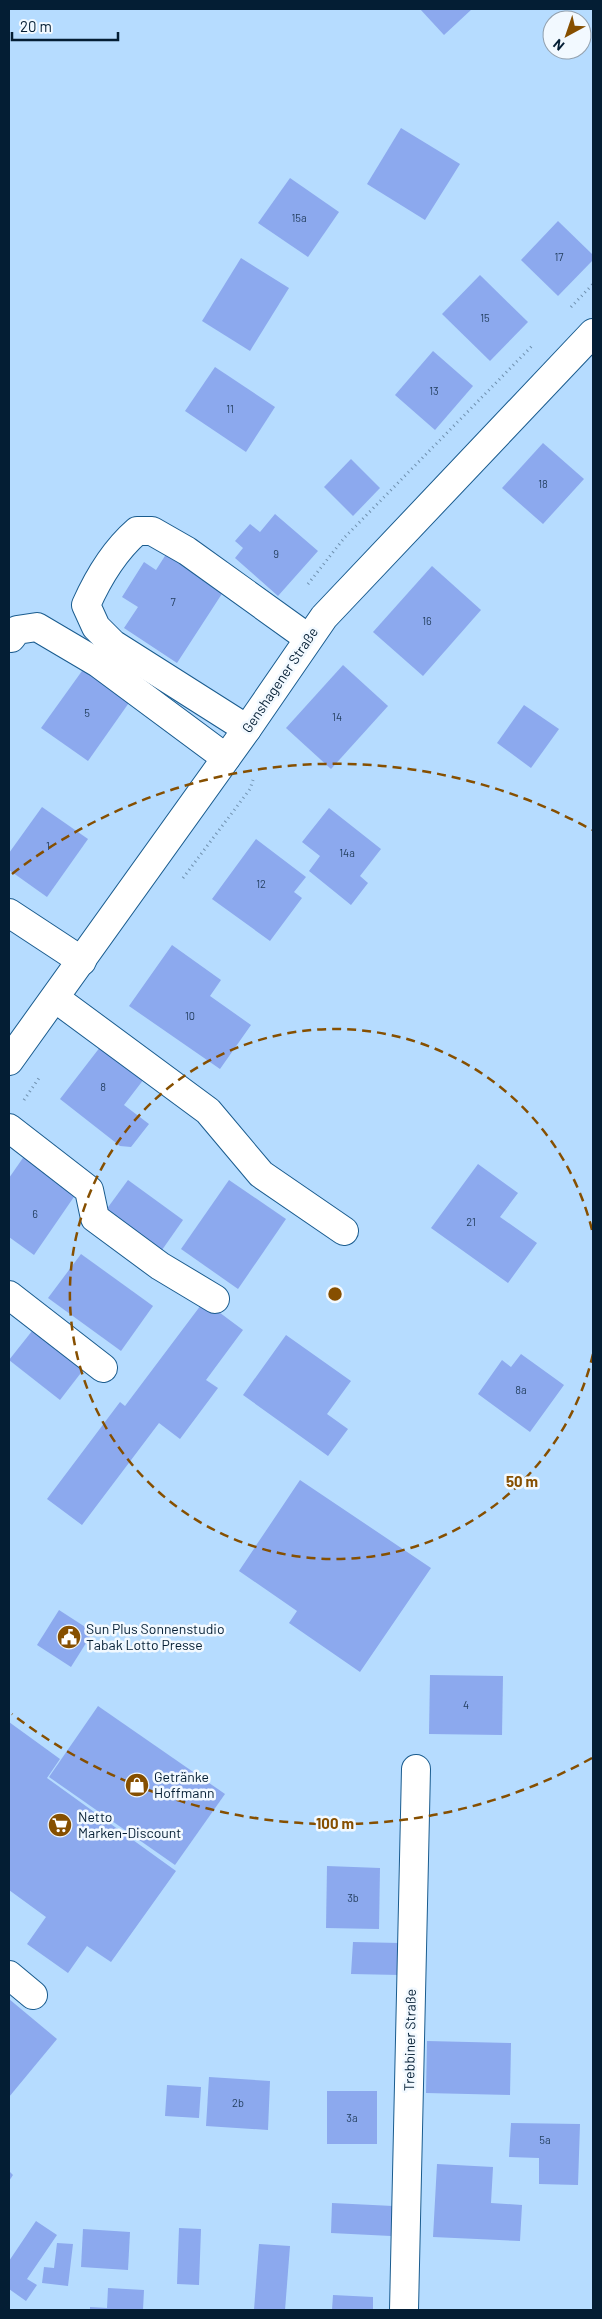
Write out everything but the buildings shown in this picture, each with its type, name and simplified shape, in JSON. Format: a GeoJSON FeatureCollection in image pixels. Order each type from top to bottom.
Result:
{"type":"FeatureCollection","features":[{"type":"Feature","properties":{"kind":"street","name":"Genshagener Straße"},"geometry":{"type":"LineString","coordinates":[[9,1061],[247,729],[324,617],[593,334]]}},
{"type":"Feature","properties":{"kind":"street"},"geometry":{"type":"LineString","coordinates":[[247,729],[113,644],[96,627],[86,606],[95,583],[124,542],[137,531],[152,531],[187,551],[308,638]]}},
{"type":"Feature","properties":{"kind":"street"},"geometry":{"type":"LineString","coordinates":[[11,638],[17,630],[37,627],[98,663],[226,758]]}},
{"type":"Feature","properties":{"kind":"street"},"geometry":{"type":"LineString","coordinates":[[9,913],[82,961]]}},
{"type":"Feature","properties":{"kind":"street"},"geometry":{"type":"LineString","coordinates":[[55,998],[208,1111],[261,1174],[344,1231]]}},
{"type":"Feature","properties":{"kind":"street"},"geometry":{"type":"LineString","coordinates":[[14,1116],[89,1190],[96,1218],[160,1266],[215,1299]]}},
{"type":"Feature","properties":{"kind":"street"},"geometry":{"type":"LineString","coordinates":[[9,1295],[103,1368]]}},
{"type":"Feature","properties":{"kind":"street","name":"Trebbiner Straße"},"geometry":{"type":"LineString","coordinates":[[404,2310],[416,1769]]}},
{"type":"Feature","properties":{"kind":"street"},"geometry":{"type":"LineString","coordinates":[[9,1975],[33,1994]]}},
{"type":"Feature","properties":{"kind":"path"},"geometry":{"type":"LineString","coordinates":[[180,883],[250,789],[256,772]]}},
{"type":"Feature","properties":{"kind":"path"},"geometry":{"type":"LineString","coordinates":[[14,1116],[42,1074]]}},
{"type":"Feature","properties":{"kind":"place","name":"Sun Plus Sonnenstudio Tabak Lotto Presse"},"geometry":{"type":"Point","coordinates":[69,1637]}},
{"type":"Feature","properties":{"kind":"place","name":"Getränke Hoffmann"},"geometry":{"type":"Point","coordinates":[137,1785]}},
{"type":"Feature","properties":{"kind":"place","name":"Netto Marken-Discount"},"geometry":{"type":"Point","coordinates":[60,1825]}}]}
